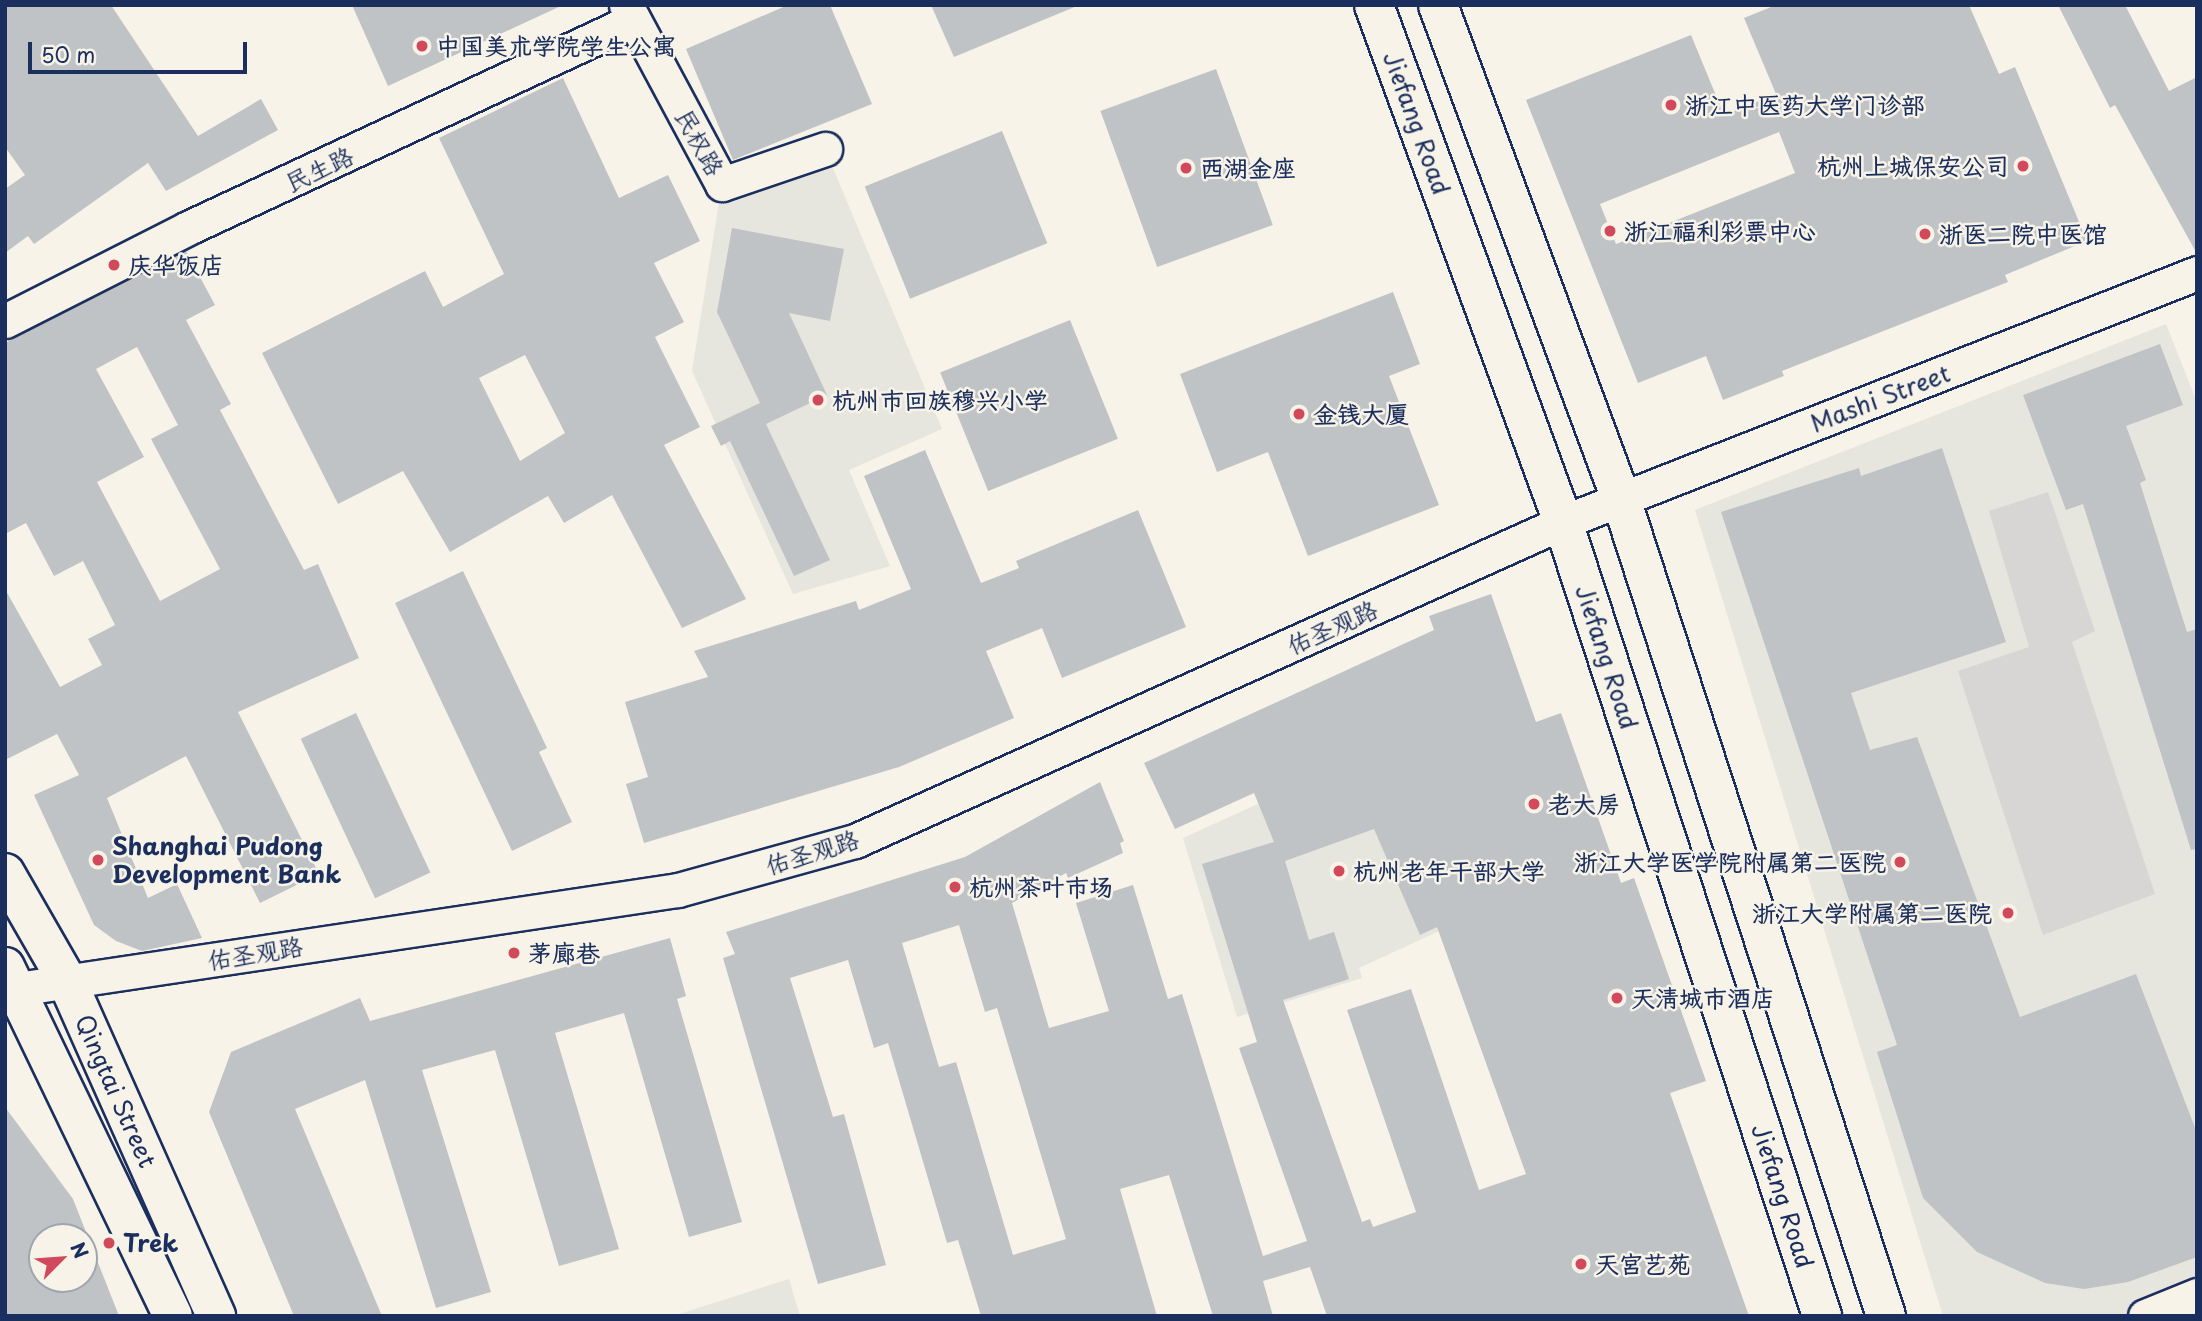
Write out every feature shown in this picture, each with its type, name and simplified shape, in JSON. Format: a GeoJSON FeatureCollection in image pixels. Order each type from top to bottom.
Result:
{"type":"FeatureCollection","features":[{"type":"Feature","properties":{"kind":"main road","name":"Jiefang Road"},"geometry":{"type":"LineString","coordinates":[[1374,5],[1563,522],[1822,1316]]}},
{"type":"Feature","properties":{"kind":"main road"},"geometry":{"type":"LineString","coordinates":[[1438,5],[1620,499],[1886,1316]]}},
{"type":"Feature","properties":{"kind":"main road","name":"Qingtai Street"},"geometry":{"type":"LineString","coordinates":[[5,873],[67,981],[216,1316]]}},
{"type":"Feature","properties":{"kind":"main road","name":"Qingtai Street"},"geometry":{"type":"LineString","coordinates":[[9,983],[173,1316]]}},
{"type":"Feature","properties":{"kind":"street","name":"民权路"},"geometry":{"type":"LineString","coordinates":[[630,13],[722,184],[825,149]]}},
{"type":"Feature","properties":{"kind":"street","name":"民生路"},"geometry":{"type":"LineString","coordinates":[[5,321],[188,228],[630,13]]}},
{"type":"Feature","properties":{"kind":"street","name":"Mashi Street"},"geometry":{"type":"LineString","coordinates":[[1563,522],[2197,273]]}},
{"type":"Feature","properties":{"kind":"street","name":"佑圣观路"},"geometry":{"type":"LineString","coordinates":[[9,983],[67,981],[678,890],[855,841],[1563,522]]}},
{"type":"Feature","properties":{"kind":"street"},"geometry":{"type":"LineString","coordinates":[[2145,1316],[2197,1295]]}},
{"type":"Feature","properties":{"kind":"shaded area","name":"杭州市回族穆兴小学"},"geometry":{"type":"Polygon","coordinates":[[[825,149],[942,429],[849,470],[890,566],[793,594],[692,371],[722,184],[825,149]]]}},
{"type":"Feature","properties":{"kind":"shaded area","name":"浙江大学附属第二医院"},"geometry":{"type":"Polygon","coordinates":[[[2166,324],[2197,402],[2197,1316],[1943,1316],[1695,510],[2166,324]]]}},
{"type":"Feature","properties":{"kind":"shaded area"},"geometry":{"type":"Polygon","coordinates":[[[2048,492],[2095,631],[2072,642],[2155,894],[2043,935],[1958,671],[2029,647],[1989,511],[2048,492]]]}},
{"type":"Feature","properties":{"kind":"shaded area","name":"杭州老年干部大学"},"geometry":{"type":"Polygon","coordinates":[[[1433,724],[1498,904],[1359,968],[1362,978],[1237,1017],[1183,838],[1433,724]]]}},
{"type":"Feature","properties":{"kind":"shaded area"},"geometry":{"type":"Polygon","coordinates":[[[789,1279],[800,1316],[673,1316],[789,1279]]]}},
{"type":"Feature","properties":{"kind":"building"},"geometry":{"type":"Polygon","coordinates":[[[5,5],[111,5],[198,136],[261,99],[278,130],[166,191],[148,163],[34,244],[28,236],[5,253],[5,189],[25,175],[5,147],[5,5]]]}},
{"type":"Feature","properties":{"kind":"building","name":"中国美术学院学生公寓"},"geometry":{"type":"Polygon","coordinates":[[[352,5],[563,5],[388,86],[352,5]]]}},
{"type":"Feature","properties":{"kind":"building"},"geometry":{"type":"Polygon","coordinates":[[[788,5],[830,5],[872,104],[733,160],[686,49],[788,5]]]}},
{"type":"Feature","properties":{"kind":"building"},"geometry":{"type":"Polygon","coordinates":[[[931,5],[1077,5],[1077,6],[954,57],[931,5]]]}},
{"type":"Feature","properties":{"kind":"building"},"geometry":{"type":"Polygon","coordinates":[[[1776,5],[1969,5],[1999,74],[2015,67],[2087,241],[2005,275],[2008,282],[1782,371],[1784,376],[1723,400],[1706,356],[1638,383],[1526,100],[1691,35],[1724,115],[1776,94],[1744,18],[1776,5]],[[1779,132],[1600,204],[1616,244],[1795,173],[1779,132]]]}},
{"type":"Feature","properties":{"kind":"building"},"geometry":{"type":"Polygon","coordinates":[[[2058,5],[2125,5],[2169,91],[2197,77],[2197,254],[2115,105],[2110,108],[2058,5]]]}},
{"type":"Feature","properties":{"kind":"building","name":"西湖金座"},"geometry":{"type":"Polygon","coordinates":[[[1216,69],[1273,225],[1157,267],[1100,111],[1216,69]]]}},
{"type":"Feature","properties":{"kind":"building"},"geometry":{"type":"Polygon","coordinates":[[[563,78],[619,198],[668,175],[700,241],[654,263],[684,322],[655,337],[700,427],[664,445],[746,599],[682,628],[612,495],[564,523],[548,496],[450,552],[403,471],[338,504],[262,353],[425,271],[443,307],[504,274],[439,138],[563,78]],[[525,355],[479,378],[520,461],[565,433],[525,355]]]}},
{"type":"Feature","properties":{"kind":"building"},"geometry":{"type":"Polygon","coordinates":[[[1002,131],[1047,243],[910,299],[865,186],[1002,131]]]}},
{"type":"Feature","properties":{"kind":"building"},"geometry":{"type":"Polygon","coordinates":[[[732,228],[844,249],[830,321],[789,313],[827,395],[766,424],[830,560],[794,576],[730,441],[721,446],[711,426],[760,403],[717,312],[732,228]]]}},
{"type":"Feature","properties":{"kind":"building"},"geometry":{"type":"Polygon","coordinates":[[[186,251],[215,305],[186,320],[231,404],[220,410],[304,570],[318,564],[359,658],[238,712],[319,874],[260,903],[186,756],[107,798],[148,898],[177,884],[202,938],[142,951],[116,941],[94,925],[34,795],[79,775],[57,734],[5,760],[5,589],[60,687],[102,665],[88,639],[115,625],[83,561],[54,576],[26,523],[5,534],[5,343],[186,251]],[[137,347],[96,369],[144,457],[97,482],[160,601],[220,569],[151,439],[178,425],[137,347]]]}},
{"type":"Feature","properties":{"kind":"building","name":"金钱大厦"},"geometry":{"type":"Polygon","coordinates":[[[1393,292],[1420,364],[1389,376],[1439,505],[1308,556],[1268,452],[1217,472],[1180,374],[1393,292]]]}},
{"type":"Feature","properties":{"kind":"building"},"geometry":{"type":"Polygon","coordinates":[[[1070,320],[1118,439],[988,491],[940,372],[1070,320]]]}},
{"type":"Feature","properties":{"kind":"building"},"geometry":{"type":"Polygon","coordinates":[[[2160,344],[2183,405],[2126,426],[2146,480],[2140,483],[2187,632],[2197,629],[2197,849],[2191,850],[2083,504],[2066,510],[2023,395],[2160,344]]]}},
{"type":"Feature","properties":{"kind":"building","name":"浙江大学医学院附属第二医院"},"geometry":{"type":"Polygon","coordinates":[[[1942,448],[2006,642],[1851,693],[1870,750],[1917,737],[2020,1017],[2136,974],[2197,1133],[2197,1257],[2128,1282],[2084,1289],[2045,1283],[1977,1252],[1923,1198],[1877,1052],[1897,1045],[1721,512],[1859,468],[1861,476],[1942,448]]]}},
{"type":"Feature","properties":{"kind":"building"},"geometry":{"type":"Polygon","coordinates":[[[925,450],[981,583],[1019,568],[1016,561],[1138,510],[1186,627],[1062,678],[1042,628],[986,651],[1014,718],[899,767],[644,843],[626,784],[648,777],[625,702],[708,677],[694,651],[856,601],[859,610],[911,589],[864,476],[925,450]]]}},
{"type":"Feature","properties":{"kind":"building"},"geometry":{"type":"Polygon","coordinates":[[[463,571],[547,748],[539,752],[572,822],[512,851],[395,603],[463,571]]]}},
{"type":"Feature","properties":{"kind":"building"},"geometry":{"type":"Polygon","coordinates":[[[1491,594],[1536,722],[1561,713],[1621,883],[1634,878],[1706,1081],[1670,1093],[1749,1316],[1327,1316],[1310,1267],[1263,1281],[1273,1316],[1213,1316],[1169,1175],[1120,1189],[1157,1316],[981,1316],[958,1240],[947,1243],[888,1043],[874,1048],[848,960],[790,978],[833,1117],[844,1114],[886,1265],[818,1284],[723,958],[735,954],[726,932],[965,857],[1100,782],[1124,841],[1120,843],[1123,853],[1068,878],[1066,873],[1012,903],[1049,1028],[1109,1011],[1076,903],[1133,885],[1168,999],[1182,994],[1263,1256],[1307,1241],[1239,1048],[1257,1042],[1202,864],[1274,842],[1254,793],[1175,829],[1144,763],[1434,630],[1429,616],[1491,594]],[[1374,829],[1285,861],[1309,940],[1334,932],[1349,979],[1283,1000],[1362,1222],[1370,1219],[1373,1227],[1416,1212],[1347,1010],[1411,989],[1479,1190],[1526,1174],[1437,927],[1420,935],[1374,829]],[[959,925],[902,943],[939,1067],[956,1062],[1013,1255],[1066,1239],[997,1008],[985,1012],[959,925]]]}},
{"type":"Feature","properties":{"kind":"building"},"geometry":{"type":"Polygon","coordinates":[[[356,713],[430,873],[375,898],[301,739],[356,713]]]}},
{"type":"Feature","properties":{"kind":"building"},"geometry":{"type":"Polygon","coordinates":[[[670,938],[686,996],[677,999],[742,1222],[689,1237],[624,1013],[555,1033],[619,1249],[559,1266],[495,1050],[422,1070],[491,1292],[436,1308],[365,1080],[295,1109],[382,1316],[294,1316],[209,1112],[231,1052],[360,998],[370,1021],[670,938]]]}},
{"type":"Feature","properties":{"kind":"building"},"geometry":{"type":"Polygon","coordinates":[[[5,1107],[73,1199],[82,1223],[28,1223],[28,1293],[98,1293],[98,1263],[119,1316],[5,1316],[5,1107]]]}},
{"type":"Feature","properties":{"kind":"place","name":"中国美术学院学生公寓"},"geometry":{"type":"Point","coordinates":[422,46]}},
{"type":"Feature","properties":{"kind":"place","name":"浙江中医药大学门诊部"},"geometry":{"type":"Point","coordinates":[1671,105]}},
{"type":"Feature","properties":{"kind":"place","name":"杭州上城保安公司"},"geometry":{"type":"Point","coordinates":[2023,166]}},
{"type":"Feature","properties":{"kind":"place","name":"西湖金座"},"geometry":{"type":"Point","coordinates":[1186,168]}},
{"type":"Feature","properties":{"kind":"place","name":"浙江福利彩票中心"},"geometry":{"type":"Point","coordinates":[1610,231]}},
{"type":"Feature","properties":{"kind":"place","name":"浙医二院中医馆"},"geometry":{"type":"Point","coordinates":[1925,234]}},
{"type":"Feature","properties":{"kind":"place","name":"庆华饭店"},"geometry":{"type":"Point","coordinates":[114,265]}},
{"type":"Feature","properties":{"kind":"place","name":"杭州市回族穆兴小学"},"geometry":{"type":"Point","coordinates":[818,400]}},
{"type":"Feature","properties":{"kind":"place","name":"金钱大厦"},"geometry":{"type":"Point","coordinates":[1299,414]}},
{"type":"Feature","properties":{"kind":"place","name":"老大房"},"geometry":{"type":"Point","coordinates":[1534,804]}},
{"type":"Feature","properties":{"kind":"place","name":"Shanghai Pudong Development Bank"},"geometry":{"type":"Point","coordinates":[98,860]}},
{"type":"Feature","properties":{"kind":"place","name":"浙江大学医学院附属第二医院"},"geometry":{"type":"Point","coordinates":[1900,862]}},
{"type":"Feature","properties":{"kind":"place","name":"杭州老年干部大学"},"geometry":{"type":"Point","coordinates":[1339,871]}},
{"type":"Feature","properties":{"kind":"place","name":"杭州茶叶市场"},"geometry":{"type":"Point","coordinates":[955,887]}},
{"type":"Feature","properties":{"kind":"place","name":"浙江大学附属第二医院"},"geometry":{"type":"Point","coordinates":[2008,913]}},
{"type":"Feature","properties":{"kind":"place","name":"茅廊巷"},"geometry":{"type":"Point","coordinates":[514,953]}},
{"type":"Feature","properties":{"kind":"place","name":"天清城市酒店"},"geometry":{"type":"Point","coordinates":[1617,998]}},
{"type":"Feature","properties":{"kind":"place","name":"Trek"},"geometry":{"type":"Point","coordinates":[109,1243]}},
{"type":"Feature","properties":{"kind":"place","name":"天宫艺苑"},"geometry":{"type":"Point","coordinates":[1581,1264]}}]}
